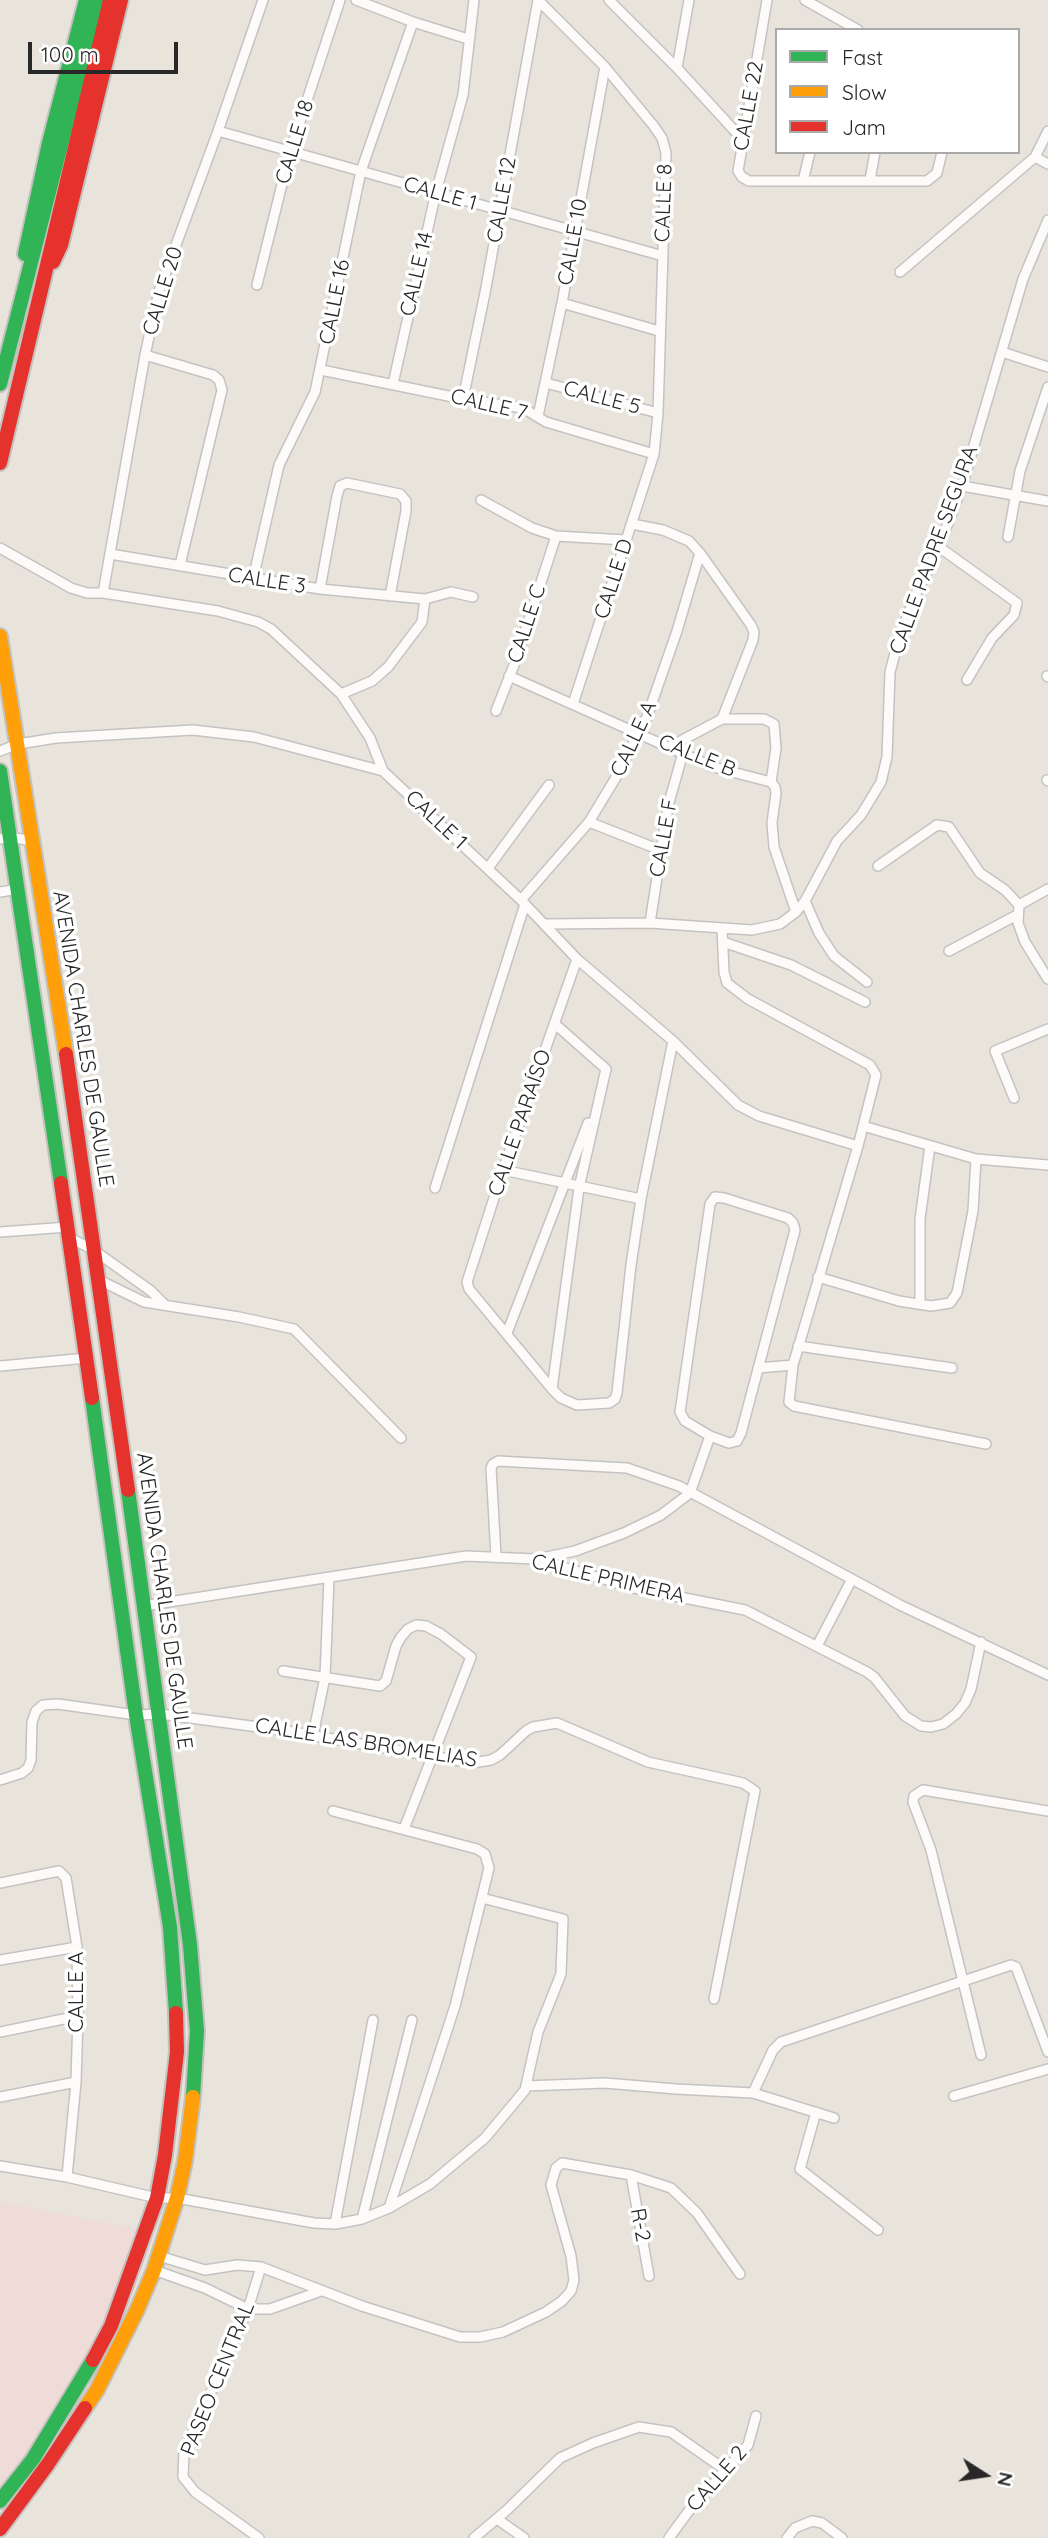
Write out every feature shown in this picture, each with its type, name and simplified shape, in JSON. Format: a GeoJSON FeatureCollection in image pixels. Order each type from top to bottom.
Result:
{"type":"FeatureCollection","features":[{"type":"Feature","properties":{"kind":"main road"},"geometry":{"type":"LineString","coordinates":[[33,287],[22,270],[49,143],[86,0]]}},
{"type":"Feature","properties":{"kind":"main road"},"geometry":{"type":"LineString","coordinates":[[0,463],[33,287],[98,0]]}},
{"type":"Feature","properties":{"kind":"main road"},"geometry":{"type":"LineString","coordinates":[[0,384],[33,287],[110,0]]}},
{"type":"Feature","properties":{"kind":"main road"},"geometry":{"type":"LineString","coordinates":[[33,287],[61,245],[121,0]]}},
{"type":"Feature","properties":{"kind":"main road","name":"AVENIDA CHARLES DE GAULLE"},"geometry":{"type":"LineString","coordinates":[[0,636],[69,1076],[160,1714],[190,1945],[197,2031],[188,2136],[177,2198],[157,2263],[97,2390],[48,2465],[0,2529]]}},
{"type":"Feature","properties":{"kind":"main road","name":"AVENIDA CHARLES DE GAULLE"},"geometry":{"type":"LineString","coordinates":[[0,771],[5,838],[18,889],[88,1358],[136,1715],[170,1927],[176,1987],[177,2052],[157,2198],[111,2326],[60,2418],[33,2459],[0,2501]]}},
{"type":"Feature","properties":{"kind":"street","name":"CALLE 20"},"geometry":{"type":"LineString","coordinates":[[103,593],[159,290],[263,0]]}},
{"type":"Feature","properties":{"kind":"street","name":"CALLE 18"},"geometry":{"type":"LineString","coordinates":[[257,285],[290,152],[340,0]]}},
{"type":"Feature","properties":{"kind":"street"},"geometry":{"type":"LineString","coordinates":[[356,0],[468,39]]}},
{"type":"Feature","properties":{"kind":"street","name":"CALLE 14"},"geometry":{"type":"LineString","coordinates":[[393,384],[436,192],[463,94],[474,0]]}},
{"type":"Feature","properties":{"kind":"street","name":"CALLE 8"},"geometry":{"type":"LineString","coordinates":[[538,0],[605,67],[662,138],[666,153],[658,413],[654,454]]}},
{"type":"Feature","properties":{"kind":"street","name":"CALLE 12"},"geometry":{"type":"LineString","coordinates":[[463,399],[538,0]]}},
{"type":"Feature","properties":{"kind":"street"},"geometry":{"type":"LineString","coordinates":[[609,0],[677,68],[743,140]]}},
{"type":"Feature","properties":{"kind":"street"},"geometry":{"type":"LineString","coordinates":[[677,68],[689,0]]}},
{"type":"Feature","properties":{"kind":"street","name":"CALLE 22"},"geometry":{"type":"LineString","coordinates":[[767,0],[738,171],[749,181],[803,181]]}},
{"type":"Feature","properties":{"kind":"street"},"geometry":{"type":"LineString","coordinates":[[805,0],[854,28]]}},
{"type":"Feature","properties":{"kind":"street"},"geometry":{"type":"LineString","coordinates":[[836,28],[838,19]]}},
{"type":"Feature","properties":{"kind":"street","name":"CALLE 16"},"geometry":{"type":"LineString","coordinates":[[253,579],[279,465],[315,392],[321,370],[361,172],[413,22]]}},
{"type":"Feature","properties":{"kind":"street","name":"CALLE 10"},"geometry":{"type":"LineString","coordinates":[[538,416],[562,303],[605,67]]}},
{"type":"Feature","properties":{"kind":"street","name":"CALLE 1"},"geometry":{"type":"LineString","coordinates":[[218,131],[663,256]]}},
{"type":"Feature","properties":{"kind":"street"},"geometry":{"type":"LineString","coordinates":[[900,272],[1035,157],[1048,131]]}},
{"type":"Feature","properties":{"kind":"street"},"geometry":{"type":"LineString","coordinates":[[810,154],[803,181],[928,181],[937,173],[942,154]]}},
{"type":"Feature","properties":{"kind":"street"},"geometry":{"type":"LineString","coordinates":[[870,180],[875,154]]}},
{"type":"Feature","properties":{"kind":"street"},"geometry":{"type":"LineString","coordinates":[[1035,157],[1048,164]]}},
{"type":"Feature","properties":{"kind":"street","name":"CALLE PADRE SEGURA"},"geometry":{"type":"LineString","coordinates":[[544,924],[650,923],[752,930],[779,924],[796,912],[805,901],[837,841],[861,815],[881,782],[887,757],[890,671],[899,638],[916,594],[939,547],[962,486],[1023,279],[1048,220]]}},
{"type":"Feature","properties":{"kind":"street"},"geometry":{"type":"LineString","coordinates":[[562,303],[659,331]]}},
{"type":"Feature","properties":{"kind":"street"},"geometry":{"type":"LineString","coordinates":[[1002,352],[1018,355],[1048,367]]}},
{"type":"Feature","properties":{"kind":"street"},"geometry":{"type":"LineString","coordinates":[[145,355],[213,375],[219,380],[222,390],[180,565]]}},
{"type":"Feature","properties":{"kind":"street","name":"CALLE 7"},"geometry":{"type":"LineString","coordinates":[[321,370],[463,399],[523,408],[546,422],[654,454]]}},
{"type":"Feature","properties":{"kind":"street","name":"CALLE 5"},"geometry":{"type":"LineString","coordinates":[[546,383],[658,413]]}},
{"type":"Feature","properties":{"kind":"street"},"geometry":{"type":"LineString","coordinates":[[1008,537],[1020,471],[1048,387]]}},
{"type":"Feature","properties":{"kind":"street","name":"CALLE D"},"geometry":{"type":"LineString","coordinates":[[573,704],[654,454]]}},
{"type":"Feature","properties":{"kind":"street"},"geometry":{"type":"LineString","coordinates":[[320,589],[337,496],[340,486],[347,483],[400,494],[406,501],[390,596]]}},
{"type":"Feature","properties":{"kind":"street"},"geometry":{"type":"LineString","coordinates":[[962,486],[1048,501]]}},
{"type":"Feature","properties":{"kind":"street"},"geometry":{"type":"LineString","coordinates":[[481,500],[532,528],[556,536],[626,540]]}},
{"type":"Feature","properties":{"kind":"street"},"geometry":{"type":"LineString","coordinates":[[632,524],[663,530],[689,541],[701,553],[754,632],[722,719]]}},
{"type":"Feature","properties":{"kind":"street","name":"CALLE C"},"geometry":{"type":"LineString","coordinates":[[496,710],[556,536]]}},
{"type":"Feature","properties":{"kind":"street"},"geometry":{"type":"LineString","coordinates":[[939,547],[1017,603],[1014,615],[992,638],[967,680]]}},
{"type":"Feature","properties":{"kind":"street","name":"CALLE 1"},"geometry":{"type":"LineString","coordinates":[[0,548],[71,588],[87,593],[103,593],[218,611],[258,622],[280,637],[341,694],[370,738],[383,771],[488,868],[577,959],[673,1041],[746,1111],[858,1146]]}},
{"type":"Feature","properties":{"kind":"street","name":"CALLE A"},"geometry":{"type":"LineString","coordinates":[[523,902],[589,822],[639,732],[666,664],[701,553]]}},
{"type":"Feature","properties":{"kind":"street","name":"CALLE 3"},"geometry":{"type":"LineString","coordinates":[[110,554],[320,589],[425,599],[451,592],[472,597]]}},
{"type":"Feature","properties":{"kind":"street"},"geometry":{"type":"LineString","coordinates":[[341,694],[372,681],[388,667],[422,622],[425,599]]}},
{"type":"Feature","properties":{"kind":"street","name":"CALLE B"},"geometry":{"type":"LineString","coordinates":[[509,676],[713,767],[771,782]]}},
{"type":"Feature","properties":{"kind":"street"},"geometry":{"type":"LineString","coordinates":[[671,746],[722,719],[764,719],[774,724],[777,734],[771,782],[776,793],[772,823],[774,847],[796,912]]}},
{"type":"Feature","properties":{"kind":"street"},"geometry":{"type":"LineString","coordinates":[[0,751],[18,744],[115,733],[193,730],[254,737],[383,771]]}},
{"type":"Feature","properties":{"kind":"street","name":"CALLE F"},"geometry":{"type":"LineString","coordinates":[[650,923],[668,806],[683,753]]}},
{"type":"Feature","properties":{"kind":"street"},"geometry":{"type":"LineString","coordinates":[[488,868],[549,785]]}},
{"type":"Feature","properties":{"kind":"street"},"geometry":{"type":"LineString","coordinates":[[589,822],[660,850]]}},
{"type":"Feature","properties":{"kind":"street"},"geometry":{"type":"LineString","coordinates":[[878,866],[937,825],[949,827],[980,873],[1004,890],[1018,910],[1025,942],[1048,979]]}},
{"type":"Feature","properties":{"kind":"street"},"geometry":{"type":"LineString","coordinates":[[5,838],[32,841]]}},
{"type":"Feature","properties":{"kind":"street"},"geometry":{"type":"LineString","coordinates":[[0,892],[18,889]]}},
{"type":"Feature","properties":{"kind":"street"},"geometry":{"type":"LineString","coordinates":[[948,951],[1048,889]]}},
{"type":"Feature","properties":{"kind":"street"},"geometry":{"type":"LineString","coordinates":[[805,901],[819,933],[834,956],[867,982]]}},
{"type":"Feature","properties":{"kind":"street"},"geometry":{"type":"LineString","coordinates":[[435,1188],[523,902]]}},
{"type":"Feature","properties":{"kind":"street"},"geometry":{"type":"LineString","coordinates":[[723,928],[724,972],[727,983],[874,1069],[876,1075],[873,1094],[798,1346],[789,1402],[794,1406],[986,1444]]}},
{"type":"Feature","properties":{"kind":"street"},"geometry":{"type":"LineString","coordinates":[[723,942],[791,965],[865,1002]]}},
{"type":"Feature","properties":{"kind":"street","name":"CALLE PARAÍSO"},"geometry":{"type":"LineString","coordinates":[[507,1333],[469,1289],[469,1275],[577,959]]}},
{"type":"Feature","properties":{"kind":"street"},"geometry":{"type":"LineString","coordinates":[[552,1389],[579,1188],[606,1069],[555,1024]]}},
{"type":"Feature","properties":{"kind":"street"},"geometry":{"type":"LineString","coordinates":[[1014,1098],[995,1051],[1048,1029]]}},
{"type":"Feature","properties":{"kind":"street"},"geometry":{"type":"LineString","coordinates":[[597,1102],[507,1333],[552,1389],[561,1398],[577,1405],[609,1403],[615,1399],[641,1199],[673,1041]]}},
{"type":"Feature","properties":{"kind":"street"},"geometry":{"type":"LineString","coordinates":[[863,1126],[976,1159],[1048,1166]]}},
{"type":"Feature","properties":{"kind":"street"},"geometry":{"type":"LineString","coordinates":[[920,1304],[920,1219],[930,1146]]}},
{"type":"Feature","properties":{"kind":"street"},"geometry":{"type":"LineString","coordinates":[[818,1277],[899,1301],[941,1306],[950,1303],[957,1293],[973,1211],[976,1159]]}},
{"type":"Feature","properties":{"kind":"street"},"geometry":{"type":"LineString","coordinates":[[503,1170],[641,1199]]}},
{"type":"Feature","properties":{"kind":"street"},"geometry":{"type":"LineString","coordinates":[[715,1197],[788,1218],[795,1230],[737,1441],[729,1443],[710,1436],[685,1421],[680,1412],[710,1204],[715,1197]]}},
{"type":"Feature","properties":{"kind":"street"},"geometry":{"type":"LineString","coordinates":[[0,1232],[69,1232],[151,1291],[164,1304]]}},
{"type":"Feature","properties":{"kind":"street"},"geometry":{"type":"LineString","coordinates":[[97,1279],[144,1302],[294,1329],[401,1438]]}},
{"type":"Feature","properties":{"kind":"street"},"geometry":{"type":"LineString","coordinates":[[798,1346],[952,1368]]}},
{"type":"Feature","properties":{"kind":"street"},"geometry":{"type":"LineString","coordinates":[[0,1366],[88,1358]]}},
{"type":"Feature","properties":{"kind":"street"},"geometry":{"type":"LineString","coordinates":[[758,1368],[793,1365]]}},
{"type":"Feature","properties":{"kind":"street"},"geometry":{"type":"LineString","coordinates":[[535,1559],[575,1551],[624,1533],[661,1515],[690,1493],[710,1436]]}},
{"type":"Feature","properties":{"kind":"street"},"geometry":{"type":"LineString","coordinates":[[496,1556],[491,1468],[498,1461],[627,1468],[649,1474],[690,1493],[900,1605],[1048,1675]]}},
{"type":"Feature","properties":{"kind":"street","name":"CALLE PRIMERA"},"geometry":{"type":"LineString","coordinates":[[143,1606],[466,1556],[535,1559],[634,1588],[745,1610],[871,1674],[905,1716],[921,1726],[931,1727],[949,1719],[965,1703],[971,1689],[981,1642]]}},
{"type":"Feature","properties":{"kind":"street"},"geometry":{"type":"LineString","coordinates":[[313,1735],[326,1677],[330,1578]]}},
{"type":"Feature","properties":{"kind":"street"},"geometry":{"type":"LineString","coordinates":[[817,1646],[852,1579]]}},
{"type":"Feature","properties":{"kind":"street"},"geometry":{"type":"LineString","coordinates":[[283,1671],[380,1686],[396,1646],[408,1629],[416,1625],[426,1626],[455,1643],[471,1657],[404,1829]]}},
{"type":"Feature","properties":{"kind":"street","name":"CALLE LAS BROMELIAS"},"geometry":{"type":"LineString","coordinates":[[0,1780],[22,1773],[28,1768],[31,1760],[32,1722],[36,1711],[43,1705],[58,1704],[136,1715],[160,1714],[313,1735],[472,1763],[491,1760],[500,1755],[526,1731],[538,1725],[557,1723],[648,1762],[743,1783],[755,1791],[714,1999]]}},
{"type":"Feature","properties":{"kind":"street"},"geometry":{"type":"LineString","coordinates":[[981,2055],[931,1850],[913,1802],[914,1796],[923,1790],[1048,1811]]}},
{"type":"Feature","properties":{"kind":"street"},"geometry":{"type":"LineString","coordinates":[[332,1811],[477,1849],[485,1854],[489,1868],[455,2006],[389,2208]]}},
{"type":"Feature","properties":{"kind":"street","name":"CALLE A"},"geometry":{"type":"LineString","coordinates":[[0,1883],[59,1871],[64,1873],[74,1914],[78,2016],[76,2082],[66,2177]]}},
{"type":"Feature","properties":{"kind":"street"},"geometry":{"type":"LineString","coordinates":[[0,2166],[66,2177],[157,2198],[177,2198],[296,2220],[335,2224],[362,2219],[389,2208],[430,2184],[485,2138],[526,2086],[538,2032],[561,1974],[564,1921],[561,1917],[482,1898]]}},
{"type":"Feature","properties":{"kind":"street"},"geometry":{"type":"LineString","coordinates":[[0,1960],[77,1947]]}},
{"type":"Feature","properties":{"kind":"street"},"geometry":{"type":"LineString","coordinates":[[753,2093],[773,2050],[781,2042],[1011,1965],[1016,1967],[1048,2052]]}},
{"type":"Feature","properties":{"kind":"street"},"geometry":{"type":"LineString","coordinates":[[0,2032],[78,2016]]}},
{"type":"Feature","properties":{"kind":"street"},"geometry":{"type":"LineString","coordinates":[[335,2224],[373,2020]]}},
{"type":"Feature","properties":{"kind":"street"},"geometry":{"type":"LineString","coordinates":[[362,2219],[412,2020]]}},
{"type":"Feature","properties":{"kind":"street"},"geometry":{"type":"LineString","coordinates":[[954,2096],[1048,2068]]}},
{"type":"Feature","properties":{"kind":"street"},"geometry":{"type":"LineString","coordinates":[[0,2097],[76,2082]]}},
{"type":"Feature","properties":{"kind":"street"},"geometry":{"type":"LineString","coordinates":[[526,2086],[605,2083],[753,2093],[834,2118]]}},
{"type":"Feature","properties":{"kind":"street"},"geometry":{"type":"LineString","coordinates":[[816,2112],[799,2163],[800,2169],[878,2230]]}},
{"type":"Feature","properties":{"kind":"street"},"geometry":{"type":"LineString","coordinates":[[157,2263],[205,2270],[237,2265],[261,2267],[321,2291],[460,2337],[480,2337],[503,2332],[546,2312],[562,2301],[574,2280],[571,2256],[551,2185],[556,2168],[562,2163],[631,2175],[671,2188],[697,2213],[740,2274]]}},
{"type":"Feature","properties":{"kind":"street","name":"R-2"},"geometry":{"type":"LineString","coordinates":[[631,2175],[649,2276]]}},
{"type":"Feature","properties":{"kind":"street"},"geometry":{"type":"LineString","coordinates":[[157,2263],[248,2309],[270,2309],[321,2291]]}},
{"type":"Feature","properties":{"kind":"street","name":"PASEO CENTRAL"},"geometry":{"type":"LineString","coordinates":[[259,2538],[195,2492],[183,2477],[184,2452],[248,2309],[261,2267]]}},
{"type":"Feature","properties":{"kind":"street","name":"CALLE 2"},"geometry":{"type":"LineString","coordinates":[[669,2538],[688,2512],[748,2445],[756,2416]]}},
{"type":"Feature","properties":{"kind":"street"},"geometry":{"type":"LineString","coordinates":[[474,2538],[561,2458],[593,2443],[639,2427],[671,2431],[727,2471]]}},
{"type":"Feature","properties":{"kind":"street"},"geometry":{"type":"LineString","coordinates":[[497,2519],[524,2538]]}},
{"type":"Feature","properties":{"kind":"street"},"geometry":{"type":"LineString","coordinates":[[787,2538],[795,2528],[812,2521],[822,2523],[842,2538]]}},
{"type":"Feature","properties":{"kind":"shaded area"},"geometry":{"type":"Polygon","coordinates":[[[0,2201],[146,2231],[52,2429],[0,2501],[0,2201]]]}},
{"type":"Feature","properties":{"kind":"traffic: fast"},"geometry":{"type":"LineString","coordinates":[[25,254],[49,143],[86,0]]}},
{"type":"Feature","properties":{"kind":"traffic: fast"},"geometry":{"type":"LineString","coordinates":[[0,384],[98,0]]}},
{"type":"Feature","properties":{"kind":"traffic: fast"},"geometry":{"type":"LineString","coordinates":[[0,771],[61,1183]]}},
{"type":"Feature","properties":{"kind":"traffic: fast"},"geometry":{"type":"LineString","coordinates":[[92,1398],[136,1715],[170,1927],[176,2013]]}},
{"type":"Feature","properties":{"kind":"traffic: fast"},"geometry":{"type":"LineString","coordinates":[[128,1490],[190,1945],[197,2031],[193,2097]]}},
{"type":"Feature","properties":{"kind":"traffic: fast"},"geometry":{"type":"LineString","coordinates":[[0,2501],[33,2459],[93,2360]]}},
{"type":"Feature","properties":{"kind":"traffic: slow"},"geometry":{"type":"LineString","coordinates":[[0,636],[66,1054]]}},
{"type":"Feature","properties":{"kind":"traffic: slow"},"geometry":{"type":"LineString","coordinates":[[85,2408],[97,2390],[154,2270],[177,2198],[185,2161],[193,2097]]}},
{"type":"Feature","properties":{"kind":"traffic: jam"},"geometry":{"type":"LineString","coordinates":[[0,463],[110,0]]}},
{"type":"Feature","properties":{"kind":"traffic: jam"},"geometry":{"type":"LineString","coordinates":[[53,262],[61,245],[121,0]]}},
{"type":"Feature","properties":{"kind":"traffic: jam"},"geometry":{"type":"LineString","coordinates":[[66,1054],[128,1490]]}},
{"type":"Feature","properties":{"kind":"traffic: jam"},"geometry":{"type":"LineString","coordinates":[[61,1183],[92,1398]]}},
{"type":"Feature","properties":{"kind":"traffic: jam"},"geometry":{"type":"LineString","coordinates":[[93,2360],[111,2326],[157,2198],[177,2052],[176,2013]]}},
{"type":"Feature","properties":{"kind":"traffic: jam"},"geometry":{"type":"LineString","coordinates":[[0,2529],[85,2408]]}}]}
